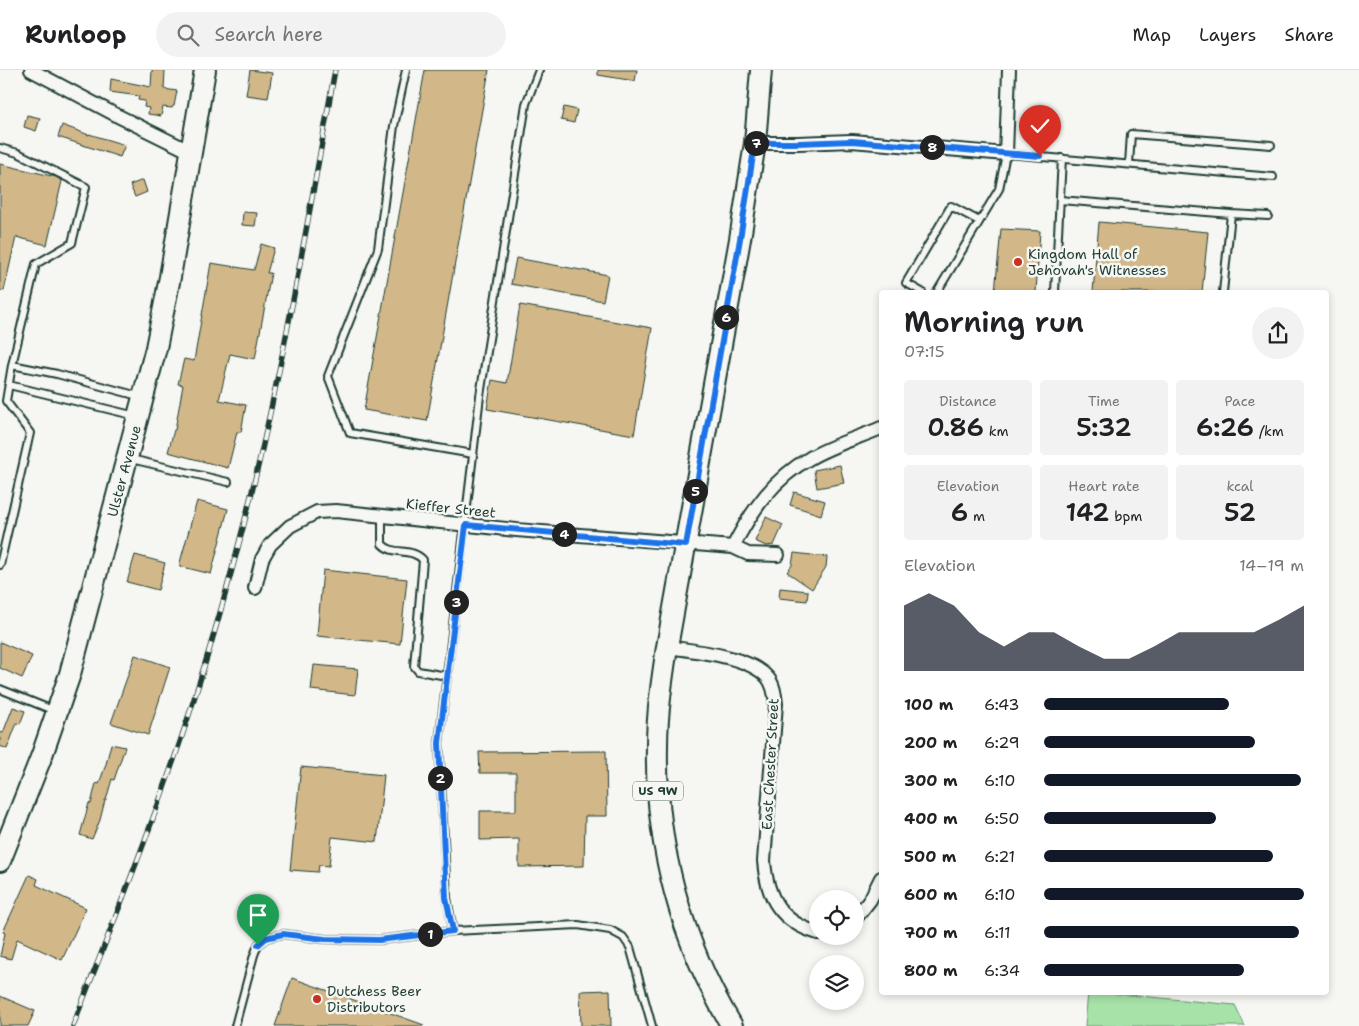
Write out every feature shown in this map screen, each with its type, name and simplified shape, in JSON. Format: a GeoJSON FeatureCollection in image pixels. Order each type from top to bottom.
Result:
{"type":"FeatureCollection","features":[{"type":"Feature","properties":{"kind":"main road","name":"Ulster Avenue"},"geometry":{"type":"LineString","coordinates":[[0,859],[42,755],[70,674],[156,348],[205,70]]}},
{"type":"Feature","properties":{"kind":"main road","name":"US 9W"},"geometry":{"type":"LineString","coordinates":[[732,1026],[707,981],[685,927],[669,873],[658,794],[657,744],[660,697],[668,647],[739,248],[755,143],[761,70]]}},
{"type":"Feature","properties":{"kind":"street"},"geometry":{"type":"LineString","coordinates":[[31,70],[191,152]]}},
{"type":"Feature","properties":{"kind":"street"},"geometry":{"type":"LineString","coordinates":[[755,143],[852,141],[1006,154],[1009,70]]}},
{"type":"Feature","properties":{"kind":"street"},"geometry":{"type":"LineString","coordinates":[[733,548],[740,533],[766,493],[789,471],[811,457],[879,429]]}},
{"type":"Feature","properties":{"kind":"street","name":"Kieffer Street"},"geometry":{"type":"LineString","coordinates":[[255,588],[262,559],[270,545],[290,526],[317,512],[336,511],[466,525],[733,548],[748,554],[778,555]]}},
{"type":"Feature","properties":{"kind":"street","name":"East Chester Street"},"geometry":{"type":"LineString","coordinates":[[668,647],[717,655],[751,665],[770,679],[774,688],[776,704],[764,862],[765,877],[771,898],[788,918],[802,929],[809,931]]}},
{"type":"Feature","properties":{"kind":"street"},"geometry":{"type":"LineString","coordinates":[[864,908],[879,882]]}},
{"type":"Feature","properties":{"kind":"lane"},"geometry":{"type":"LineString","coordinates":[[406,70],[394,126],[378,249],[328,376],[350,433],[473,454]]}},
{"type":"Feature","properties":{"kind":"lane"},"geometry":{"type":"LineString","coordinates":[[453,931],[446,898],[439,743],[480,396],[526,104],[538,70]]}},
{"type":"Feature","properties":{"kind":"lane"},"geometry":{"type":"LineString","coordinates":[[1129,164],[1131,134],[1271,145]]}},
{"type":"Feature","properties":{"kind":"lane"},"geometry":{"type":"LineString","coordinates":[[0,148],[18,153],[86,187],[72,242],[36,264],[12,365],[6,401],[30,433],[0,564]]}},
{"type":"Feature","properties":{"kind":"lane"},"geometry":{"type":"LineString","coordinates":[[937,290],[999,188],[1006,154],[1273,177]]}},
{"type":"Feature","properties":{"kind":"lane"},"geometry":{"type":"LineString","coordinates":[[1056,290],[1062,158]]}},
{"type":"Feature","properties":{"kind":"lane"},"geometry":{"type":"LineString","coordinates":[[1060,200],[1268,216]]}},
{"type":"Feature","properties":{"kind":"lane"},"geometry":{"type":"LineString","coordinates":[[918,290],[906,283],[951,206],[979,221]]}},
{"type":"Feature","properties":{"kind":"lane"},"geometry":{"type":"LineString","coordinates":[[1223,290],[1231,214]]}},
{"type":"Feature","properties":{"kind":"lane"},"geometry":{"type":"LineString","coordinates":[[12,365],[57,374],[143,398]]}},
{"type":"Feature","properties":{"kind":"lane"},"geometry":{"type":"LineString","coordinates":[[9,384],[138,417]]}},
{"type":"Feature","properties":{"kind":"lane"},"geometry":{"type":"LineString","coordinates":[[127,458],[228,482]]}},
{"type":"Feature","properties":{"kind":"lane"},"geometry":{"type":"LineString","coordinates":[[382,516],[382,544],[387,549],[418,554],[423,560],[414,666],[418,671],[447,676]]}},
{"type":"Feature","properties":{"kind":"lane"},"geometry":{"type":"LineString","coordinates":[[0,689],[56,712]]}},
{"type":"Feature","properties":{"kind":"lane"},"geometry":{"type":"LineString","coordinates":[[235,1026],[254,955],[258,945],[266,938],[283,934],[325,939],[379,940],[453,931],[578,925],[610,930],[624,937],[630,947],[652,1026]]}},
{"type":"Feature","properties":{"kind":"green space"},"geometry":{"type":"Polygon","coordinates":[[[1088,995],[1130,995],[1235,1005],[1245,1026],[1085,1026],[1088,995]]]}},
{"type":"Feature","properties":{"kind":"building"},"geometry":{"type":"Polygon","coordinates":[[[152,70],[165,70],[164,89],[177,91],[174,106],[172,108],[163,107],[161,116],[148,114],[149,108],[144,107],[145,101],[138,100],[139,96],[110,92],[111,79],[151,87],[152,70]]]}},
{"type":"Feature","properties":{"kind":"building"},"geometry":{"type":"Polygon","coordinates":[[[250,70],[272,73],[268,98],[246,95],[250,70]]]}},
{"type":"Feature","properties":{"kind":"building"},"geometry":{"type":"Polygon","coordinates":[[[425,70],[489,70],[427,421],[364,410],[425,70]]]}},
{"type":"Feature","properties":{"kind":"building"},"geometry":{"type":"Polygon","coordinates":[[[598,70],[637,70],[635,81],[598,75],[598,70]]]}},
{"type":"Feature","properties":{"kind":"building"},"geometry":{"type":"Polygon","coordinates":[[[564,107],[577,110],[574,123],[561,120],[564,107]]]}},
{"type":"Feature","properties":{"kind":"building"},"geometry":{"type":"Polygon","coordinates":[[[27,115],[40,118],[36,131],[24,127],[27,115]]]}},
{"type":"Feature","properties":{"kind":"building"},"geometry":{"type":"Polygon","coordinates":[[[62,125],[125,145],[120,157],[58,137],[62,125]]]}},
{"type":"Feature","properties":{"kind":"building"},"geometry":{"type":"Polygon","coordinates":[[[0,164],[56,177],[62,181],[47,245],[16,237],[4,291],[0,290],[0,164]]]}},
{"type":"Feature","properties":{"kind":"building"},"geometry":{"type":"Polygon","coordinates":[[[143,180],[147,192],[135,197],[130,185],[143,180]]]}},
{"type":"Feature","properties":{"kind":"building"},"geometry":{"type":"Polygon","coordinates":[[[243,212],[257,213],[255,226],[242,225],[243,212]]]}},
{"type":"Feature","properties":{"kind":"building"},"geometry":{"type":"Polygon","coordinates":[[[1099,222],[1208,232],[1202,290],[1093,290],[1099,222]]]}},
{"type":"Feature","properties":{"kind":"building","name":"Kingdom Hall of Jehovah's Witnesses"},"geometry":{"type":"Polygon","coordinates":[[[1001,229],[1040,231],[1036,290],[995,290],[1001,229]]]}},
{"type":"Feature","properties":{"kind":"building"},"geometry":{"type":"Polygon","coordinates":[[[261,244],[274,248],[267,273],[271,273],[255,359],[230,354],[219,400],[246,405],[241,432],[237,432],[228,468],[168,452],[175,430],[183,385],[178,384],[184,359],[194,361],[211,263],[254,270],[261,244]]]}},
{"type":"Feature","properties":{"kind":"building"},"geometry":{"type":"Polygon","coordinates":[[[516,258],[608,275],[603,301],[511,284],[516,258]]]}},
{"type":"Feature","properties":{"kind":"building"},"geometry":{"type":"Polygon","coordinates":[[[520,305],[652,328],[634,435],[487,409],[492,380],[507,383],[520,305]]]}},
{"type":"Feature","properties":{"kind":"building"},"geometry":{"type":"Polygon","coordinates":[[[840,465],[844,483],[817,488],[814,470],[840,465]]]}},
{"type":"Feature","properties":{"kind":"building"},"geometry":{"type":"Polygon","coordinates":[[[794,492],[825,501],[821,515],[790,505],[794,492]]]}},
{"type":"Feature","properties":{"kind":"building"},"geometry":{"type":"Polygon","coordinates":[[[197,501],[228,509],[211,574],[179,566],[197,501]]]}},
{"type":"Feature","properties":{"kind":"building"},"geometry":{"type":"Polygon","coordinates":[[[766,517],[783,525],[774,545],[766,546],[755,541],[766,517]]]}},
{"type":"Feature","properties":{"kind":"building"},"geometry":{"type":"Polygon","coordinates":[[[794,553],[827,557],[826,567],[812,589],[787,572],[792,565],[794,553]]]}},
{"type":"Feature","properties":{"kind":"building"},"geometry":{"type":"Polygon","coordinates":[[[135,555],[165,563],[158,590],[127,582],[135,555]]]}},
{"type":"Feature","properties":{"kind":"building"},"geometry":{"type":"Polygon","coordinates":[[[323,570],[407,579],[400,644],[317,636],[323,570]]]}},
{"type":"Feature","properties":{"kind":"building"},"geometry":{"type":"Polygon","coordinates":[[[780,588],[808,591],[807,601],[779,598],[780,588]]]}},
{"type":"Feature","properties":{"kind":"building"},"geometry":{"type":"Polygon","coordinates":[[[0,642],[32,656],[22,678],[0,668],[0,642]]]}},
{"type":"Feature","properties":{"kind":"building"},"geometry":{"type":"Polygon","coordinates":[[[135,655],[170,667],[148,735],[111,723],[135,655]]]}},
{"type":"Feature","properties":{"kind":"building"},"geometry":{"type":"Polygon","coordinates":[[[314,665],[358,669],[355,695],[311,690],[314,665]]]}},
{"type":"Feature","properties":{"kind":"building"},"geometry":{"type":"Polygon","coordinates":[[[13,707],[25,711],[20,724],[17,723],[7,749],[0,746],[0,732],[3,733],[13,707]]]}},
{"type":"Feature","properties":{"kind":"building"},"geometry":{"type":"Polygon","coordinates":[[[111,744],[125,747],[92,839],[80,835],[89,803],[91,804],[96,783],[99,784],[111,744]]]}},
{"type":"Feature","properties":{"kind":"building"},"geometry":{"type":"Polygon","coordinates":[[[606,751],[607,816],[585,816],[584,866],[519,867],[519,839],[480,840],[480,811],[516,811],[516,773],[480,773],[479,752],[606,751]]]}},
{"type":"Feature","properties":{"kind":"building"},"geometry":{"type":"Polygon","coordinates":[[[301,767],[384,775],[377,842],[332,837],[329,866],[319,865],[318,872],[290,870],[301,767]]]}},
{"type":"Feature","properties":{"kind":"building"},"geometry":{"type":"Polygon","coordinates":[[[29,875],[38,879],[36,885],[86,908],[62,960],[17,939],[11,959],[0,956],[5,933],[3,932],[29,875]]]}},
{"type":"Feature","properties":{"kind":"building","name":"Dutchess Beer Distributors"},"geometry":{"type":"Polygon","coordinates":[[[292,978],[424,1025],[275,1026],[292,978]]]}},
{"type":"Feature","properties":{"kind":"building"},"geometry":{"type":"Polygon","coordinates":[[[610,990],[611,1026],[581,1026],[580,991],[610,990]]]}},
{"type":"Feature","properties":{"kind":"building"},"geometry":{"type":"Polygon","coordinates":[[[0,996],[35,1011],[28,1026],[0,1026],[0,996]]]}},
{"type":"Feature","properties":{"kind":"railway"},"geometry":{"type":"LineString","coordinates":[[73,1026],[166,784],[226,593],[272,405],[335,70]]}},
{"type":"Feature","properties":{"kind":"place","name":"Kingdom Hall of Jehovah's Witnesses"},"geometry":{"type":"Point","coordinates":[1018,262]}},
{"type":"Feature","properties":{"kind":"place","name":"Dutchess Beer Distributors"},"geometry":{"type":"Point","coordinates":[317,999]}},
{"type":"Feature","properties":{"kind":"route"},"geometry":{"type":"LineString","coordinates":[[258,945],[266,938],[283,934],[325,939],[379,940],[453,931],[446,898],[439,743],[466,525],[686,545],[755,143],[852,141],[1040,156]]}}]}
